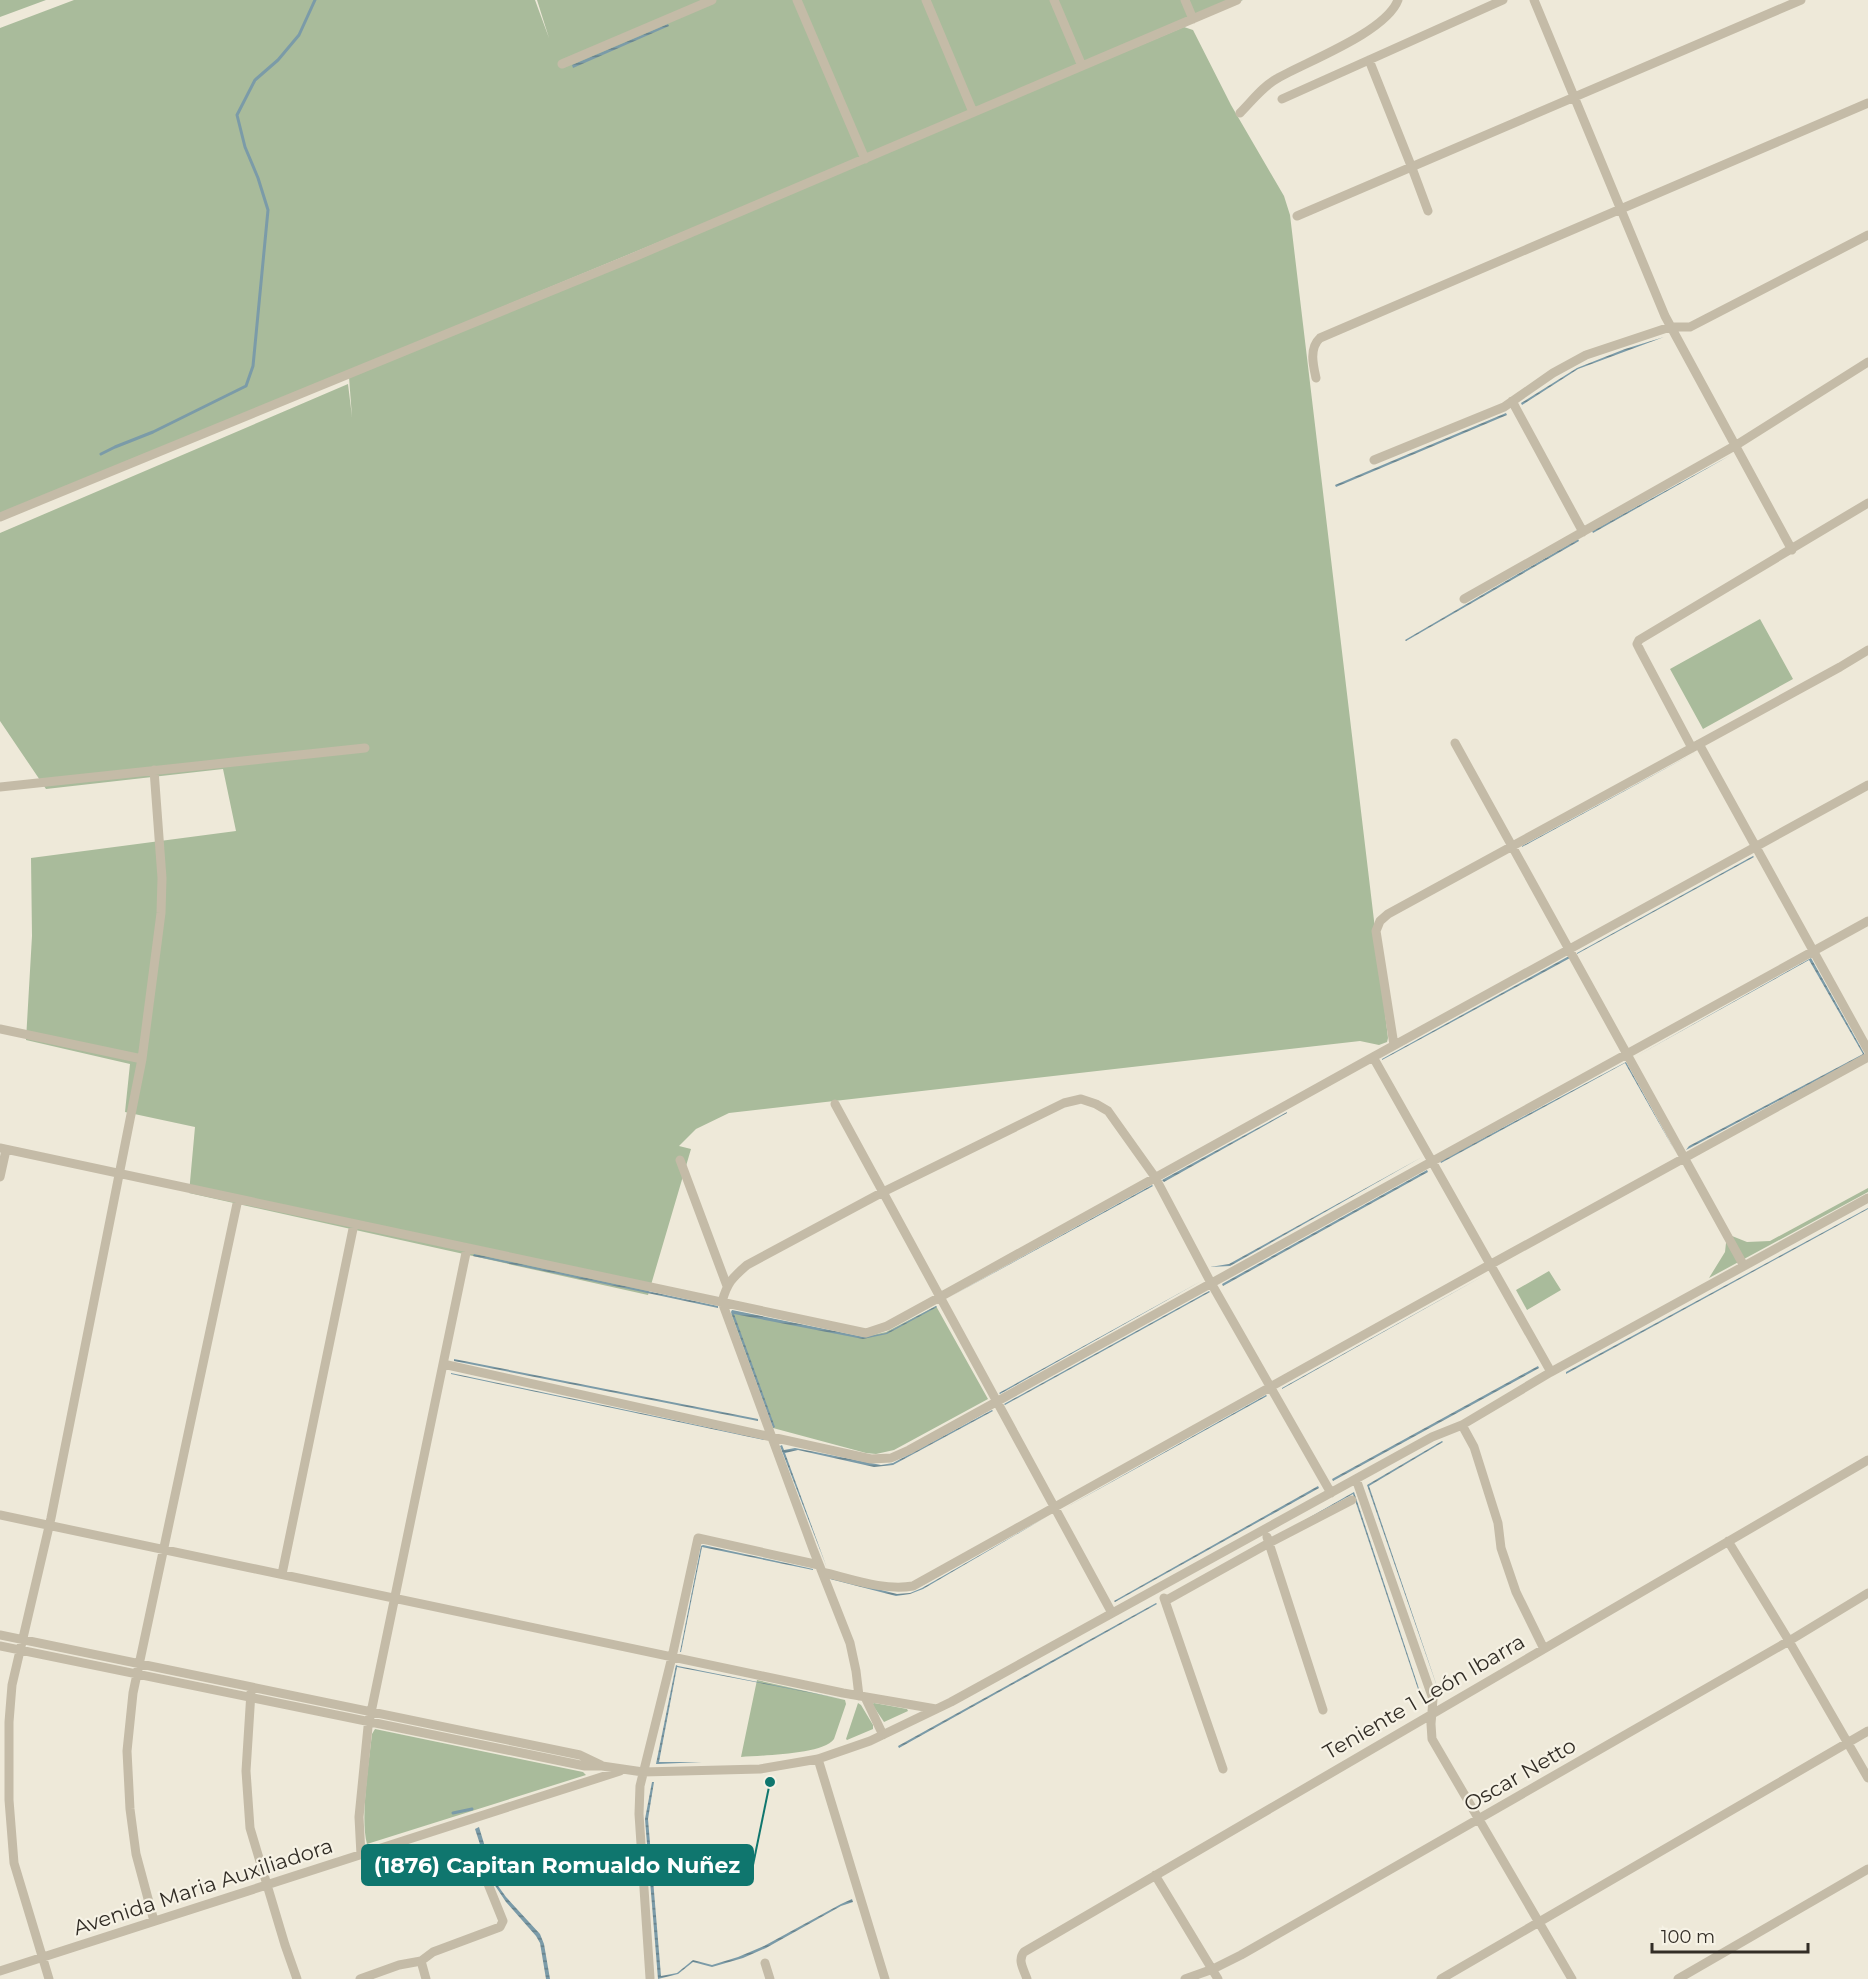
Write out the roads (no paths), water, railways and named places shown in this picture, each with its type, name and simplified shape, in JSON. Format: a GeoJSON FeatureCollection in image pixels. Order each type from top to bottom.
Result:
{"type":"FeatureCollection","features":[{"type":"Feature","properties":{"kind":"street"},"geometry":{"type":"LineString","coordinates":[[562,64],[712,0]]}},
{"type":"Feature","properties":{"kind":"street"},"geometry":{"type":"LineString","coordinates":[[797,0],[865,159]]}},
{"type":"Feature","properties":{"kind":"street"},"geometry":{"type":"LineString","coordinates":[[926,0],[974,112]]}},
{"type":"Feature","properties":{"kind":"street"},"geometry":{"type":"LineString","coordinates":[[1054,0],[1082,66]]}},
{"type":"Feature","properties":{"kind":"street"},"geometry":{"type":"LineString","coordinates":[[1185,0],[1193,19]]}},
{"type":"Feature","properties":{"kind":"street"},"geometry":{"type":"LineString","coordinates":[[0,518],[634,257],[1237,0]]}},
{"type":"Feature","properties":{"kind":"street"},"geometry":{"type":"LineString","coordinates":[[1240,113],[1276,79],[1335,49],[1377,24],[1390,14],[1398,0]]}},
{"type":"Feature","properties":{"kind":"street"},"geometry":{"type":"LineString","coordinates":[[1282,99],[1503,0]]}},
{"type":"Feature","properties":{"kind":"street"},"geometry":{"type":"LineString","coordinates":[[1534,0],[1670,327],[1792,550]]}},
{"type":"Feature","properties":{"kind":"street"},"geometry":{"type":"LineString","coordinates":[[1297,216],[1801,0]]}},
{"type":"Feature","properties":{"kind":"street"},"geometry":{"type":"LineString","coordinates":[[1369,60],[1428,211]]}},
{"type":"Feature","properties":{"kind":"street"},"geometry":{"type":"LineString","coordinates":[[1316,378],[1312,361],[1314,346],[1320,338],[1868,103]]}},
{"type":"Feature","properties":{"kind":"street"},"geometry":{"type":"LineString","coordinates":[[1374,460],[1504,407],[1568,364],[1586,355],[1670,327],[1690,327],[1868,236]]}},
{"type":"Feature","properties":{"kind":"street"},"geometry":{"type":"LineString","coordinates":[[1464,599],[1734,446],[1868,363]]}},
{"type":"Feature","properties":{"kind":"street"},"geometry":{"type":"LineString","coordinates":[[1512,401],[1583,532]]}},
{"type":"Feature","properties":{"kind":"street"},"geometry":{"type":"LineString","coordinates":[[1868,503],[1639,640],[1637,644],[1756,847],[1868,1050]]}},
{"type":"Feature","properties":{"kind":"street"},"geometry":{"type":"LineString","coordinates":[[1394,1045],[1376,931],[1380,921],[1388,914],[1840,668],[1868,650]]}},
{"type":"Feature","properties":{"kind":"street"},"geometry":{"type":"LineString","coordinates":[[1455,743],[1744,1266]]}},
{"type":"Feature","properties":{"kind":"street"},"geometry":{"type":"LineString","coordinates":[[0,787],[365,748]]}},
{"type":"Feature","properties":{"kind":"street"},"geometry":{"type":"LineString","coordinates":[[49,1979],[16,1872],[5,1801],[12,1685],[49,1525],[142,1059],[161,913],[162,879],[154,770]]}},
{"type":"Feature","properties":{"kind":"street"},"geometry":{"type":"LineString","coordinates":[[0,1178],[3,1149],[866,1333],[887,1326],[1868,785]]}},
{"type":"Feature","properties":{"kind":"street"},"geometry":{"type":"LineString","coordinates":[[443,1364],[871,1459],[891,1458],[1868,921]]}},
{"type":"Feature","properties":{"kind":"street"},"geometry":{"type":"LineString","coordinates":[[0,1029],[142,1059]]}},
{"type":"Feature","properties":{"kind":"street"},"geometry":{"type":"LineString","coordinates":[[1373,1056],[1551,1372]]}},
{"type":"Feature","properties":{"kind":"street"},"geometry":{"type":"LineString","coordinates":[[650,1978],[639,1814],[640,1786],[698,1538],[888,1587],[900,1589],[913,1586],[1868,1057]]}},
{"type":"Feature","properties":{"kind":"street"},"geometry":{"type":"LineString","coordinates":[[883,1735],[862,1696],[850,1643],[722,1302],[732,1278],[747,1265],[883,1192],[1064,1103],[1081,1099],[1096,1104],[1108,1111],[1155,1177],[1211,1282],[1331,1493]]}},
{"type":"Feature","properties":{"kind":"street"},"geometry":{"type":"LineString","coordinates":[[835,1104],[1112,1613]]}},
{"type":"Feature","properties":{"kind":"street"},"geometry":{"type":"LineString","coordinates":[[680,1160],[727,1286]]}},
{"type":"Feature","properties":{"kind":"street"},"geometry":{"type":"LineString","coordinates":[[0,1646],[576,1765],[644,1772],[760,1769],[818,1759],[870,1741],[936,1709],[1432,1437],[1462,1425],[1551,1372],[1868,1198]]}},
{"type":"Feature","properties":{"kind":"street"},"geometry":{"type":"LineString","coordinates":[[154,1921],[136,1854],[130,1809],[127,1751],[137,1674],[238,1199]]}},
{"type":"Feature","properties":{"kind":"street"},"geometry":{"type":"LineString","coordinates":[[282,1574],[354,1224]]}},
{"type":"Feature","properties":{"kind":"street"},"geometry":{"type":"LineString","coordinates":[[361,1854],[359,1817],[369,1722],[467,1248]]}},
{"type":"Feature","properties":{"kind":"street"},"geometry":{"type":"LineString","coordinates":[[1462,1425],[1474,1447],[1498,1522],[1501,1548],[1516,1592],[1544,1648]]}},
{"type":"Feature","properties":{"kind":"street","name":"Teniente 1 León Ibarra"},"geometry":{"type":"LineString","coordinates":[[1027,1979],[1021,1963],[1021,1955],[1024,1952],[1868,1460]]}},
{"type":"Feature","properties":{"kind":"street"},"geometry":{"type":"LineString","coordinates":[[1356,1479],[1357,1498],[1433,1699],[1432,1739],[1572,1979]]}},
{"type":"Feature","properties":{"kind":"street"},"geometry":{"type":"LineString","coordinates":[[1165,1601],[1269,1543],[1357,1498]]}},
{"type":"Feature","properties":{"kind":"street"},"geometry":{"type":"LineString","coordinates":[[0,1515],[672,1657],[936,1709]]}},
{"type":"Feature","properties":{"kind":"street"},"geometry":{"type":"LineString","coordinates":[[1264,1529],[1323,1710]]}},
{"type":"Feature","properties":{"kind":"street"},"geometry":{"type":"LineString","coordinates":[[1728,1541],[1868,1778]]}},
{"type":"Feature","properties":{"kind":"street"},"geometry":{"type":"LineString","coordinates":[[1160,1587],[1223,1769]]}},
{"type":"Feature","properties":{"kind":"street","name":"Oscar Netto"},"geometry":{"type":"LineString","coordinates":[[1185,1979],[1213,1969],[1479,1819],[1789,1641],[1868,1593]]}},
{"type":"Feature","properties":{"kind":"street"},"geometry":{"type":"LineString","coordinates":[[0,1635],[580,1755],[602,1766]]}},
{"type":"Feature","properties":{"kind":"street"},"geometry":{"type":"LineString","coordinates":[[252,1687],[246,1771],[250,1828],[297,1979]]}},
{"type":"Feature","properties":{"kind":"street"},"geometry":{"type":"LineString","coordinates":[[1441,1979],[1868,1731]]}},
{"type":"Feature","properties":{"kind":"street"},"geometry":{"type":"LineString","coordinates":[[818,1759],[885,1979]]}},
{"type":"Feature","properties":{"kind":"street","name":"Avenida Maria Auxiliadora"},"geometry":{"type":"LineString","coordinates":[[0,1971],[622,1770]]}},
{"type":"Feature","properties":{"kind":"street"},"geometry":{"type":"LineString","coordinates":[[360,1979],[399,1965],[421,1962],[433,1952],[500,1927],[503,1921],[478,1859]]}},
{"type":"Feature","properties":{"kind":"street"},"geometry":{"type":"LineString","coordinates":[[1678,1979],[1868,1869]]}},
{"type":"Feature","properties":{"kind":"street"},"geometry":{"type":"LineString","coordinates":[[1155,1875],[1218,1979]]}},
{"type":"Feature","properties":{"kind":"street"},"geometry":{"type":"LineString","coordinates":[[421,1962],[426,1979]]}},
{"type":"Feature","properties":{"kind":"street"},"geometry":{"type":"LineString","coordinates":[[765,1963],[770,1979]]}},
{"type":"Feature","properties":{"kind":"water"},"geometry":{"type":"Polygon","coordinates":[[[668,24],[669,26],[573,68],[572,65],[668,24]]]}},
{"type":"Feature","properties":{"kind":"water"},"geometry":{"type":"Polygon","coordinates":[[[1664,337],[1578,369],[1522,405],[1521,403],[1577,368],[1664,337]]]}},
{"type":"Feature","properties":{"kind":"water"},"geometry":{"type":"Polygon","coordinates":[[[1506,413],[1507,415],[1336,487],[1335,485],[1506,413]]]}},
{"type":"Feature","properties":{"kind":"water"},"geometry":{"type":"Polygon","coordinates":[[[1731,455],[1593,533],[1592,531],[1731,455]]]}},
{"type":"Feature","properties":{"kind":"water"},"geometry":{"type":"Polygon","coordinates":[[[1578,539],[1579,541],[1405,640],[1578,539]]]}},
{"type":"Feature","properties":{"kind":"water"},"geometry":{"type":"Polygon","coordinates":[[[1696,752],[1522,847],[1522,846],[1696,752]]]}},
{"type":"Feature","properties":{"kind":"water"},"geometry":{"type":"Polygon","coordinates":[[[1754,857],[1577,954],[1577,953],[1754,857]]]}},
{"type":"Feature","properties":{"kind":"water"},"geometry":{"type":"Polygon","coordinates":[[[1569,956],[1570,958],[1382,1060],[1382,1059],[1569,956]]]}},
{"type":"Feature","properties":{"kind":"water"},"geometry":{"type":"Polygon","coordinates":[[[1811,958],[1865,1055],[1686,1150],[1689,1146],[1863,1054],[1809,960],[1635,1057],[1811,958]]]}},
{"type":"Feature","properties":{"kind":"water"},"geometry":{"type":"Polygon","coordinates":[[[1626,1062],[1676,1153],[1625,1063],[1441,1163],[1440,1161],[1626,1062]]]}},
{"type":"Feature","properties":{"kind":"water"},"geometry":{"type":"Polygon","coordinates":[[[1287,1112],[1164,1182],[1162,1180],[1287,1112]]]}},
{"type":"Feature","properties":{"kind":"water"},"geometry":{"type":"Polygon","coordinates":[[[1422,1157],[1230,1266],[1210,1267],[1229,1264],[1422,1157]]]}},
{"type":"Feature","properties":{"kind":"water"},"geometry":{"type":"Polygon","coordinates":[[[1427,1170],[1428,1172],[1223,1286],[1222,1284],[1427,1170]]]}},
{"type":"Feature","properties":{"kind":"water"},"geometry":{"type":"Polygon","coordinates":[[[1152,1185],[1153,1186],[948,1298],[1152,1185]]]}},
{"type":"Feature","properties":{"kind":"water"},"geometry":{"type":"Polygon","coordinates":[[[1868,1209],[1566,1374],[1566,1372],[1868,1209]]]}},
{"type":"Feature","properties":{"kind":"water"},"geometry":{"type":"Polygon","coordinates":[[[474,1254],[718,1306],[718,1308],[473,1256],[474,1254]]]}},
{"type":"Feature","properties":{"kind":"water"},"geometry":{"type":"Polygon","coordinates":[[[1485,1275],[1282,1389],[1282,1388],[1485,1275]]]}},
{"type":"Feature","properties":{"kind":"water"},"geometry":{"type":"Polygon","coordinates":[[[1203,1280],[1000,1394],[999,1393],[1203,1280]]]}},
{"type":"Feature","properties":{"kind":"water"},"geometry":{"type":"Polygon","coordinates":[[[1209,1291],[1210,1292],[1004,1404],[1209,1291]]]}},
{"type":"Feature","properties":{"kind":"water"},"geometry":{"type":"Polygon","coordinates":[[[936,1306],[887,1334],[863,1339],[734,1314],[775,1427],[773,1428],[731,1312],[732,1310],[864,1337],[886,1333],[936,1306]]]}},
{"type":"Feature","properties":{"kind":"water"},"geometry":{"type":"Polygon","coordinates":[[[454,1359],[758,1419],[758,1421],[454,1361],[454,1359]]]}},
{"type":"Feature","properties":{"kind":"water"},"geometry":{"type":"Polygon","coordinates":[[[1538,1366],[1539,1368],[1333,1481],[1332,1479],[1538,1366]]]}},
{"type":"Feature","properties":{"kind":"water"},"geometry":{"type":"Polygon","coordinates":[[[451,1374],[764,1439],[764,1440],[451,1374]]]}},
{"type":"Feature","properties":{"kind":"water"},"geometry":{"type":"Polygon","coordinates":[[[1266,1395],[1267,1396],[1063,1509],[1266,1395]]]}},
{"type":"Feature","properties":{"kind":"water"},"geometry":{"type":"Polygon","coordinates":[[[992,1410],[893,1465],[874,1467],[798,1450],[785,1453],[827,1568],[780,1446],[782,1445],[784,1450],[795,1448],[881,1465],[893,1463],[992,1410]]]}},
{"type":"Feature","properties":{"kind":"water"},"geometry":{"type":"Polygon","coordinates":[[[1442,1441],[1369,1486],[1441,1698],[1367,1485],[1442,1441]]]}},
{"type":"Feature","properties":{"kind":"water"},"geometry":{"type":"Polygon","coordinates":[[[1318,1486],[1319,1488],[1114,1601],[1318,1486]]]}},
{"type":"Feature","properties":{"kind":"water"},"geometry":{"type":"Polygon","coordinates":[[[1354,1492],[1424,1704],[1353,1494],[1277,1536],[1354,1492]]]}},
{"type":"Feature","properties":{"kind":"water"},"geometry":{"type":"Polygon","coordinates":[[[1048,1516],[923,1589],[910,1594],[896,1596],[830,1579],[830,1577],[897,1594],[910,1593],[1048,1516]]]}},
{"type":"Feature","properties":{"kind":"water"},"geometry":{"type":"Polygon","coordinates":[[[701,1546],[813,1570],[702,1547],[680,1652],[701,1546]]]}},
{"type":"Feature","properties":{"kind":"water"},"geometry":{"type":"Polygon","coordinates":[[[1157,1604],[899,1748],[898,1746],[1157,1604]]]}},
{"type":"Feature","properties":{"kind":"water"},"geometry":{"type":"Polygon","coordinates":[[[676,1665],[843,1699],[677,1667],[659,1762],[702,1762],[656,1764],[676,1665]]]}},
{"type":"Feature","properties":{"kind":"water"},"geometry":{"type":"Polygon","coordinates":[[[652,1782],[654,1782],[648,1819],[661,1976],[677,1973],[693,1960],[712,1965],[738,1957],[764,1946],[841,1904],[852,1899],[853,1902],[841,1906],[766,1948],[743,1958],[712,1967],[693,1962],[678,1974],[658,1979],[645,1819],[652,1782]]]}},
{"type":"Feature","properties":{"kind":"water"},"geometry":{"type":"Polygon","coordinates":[[[479,1827],[496,1883],[540,1934],[550,1979],[546,1979],[540,1943],[536,1936],[506,1902],[492,1881],[475,1829],[479,1827]]]}},
{"type":"Feature","properties":{"kind":"waterway"},"geometry":{"type":"LineString","coordinates":[[101,454],[153,432],[246,386],[253,366],[268,210],[245,147],[237,115],[255,80],[278,60],[299,35],[315,0]]}},
{"type":"Feature","properties":{"kind":"waterway"},"geometry":{"type":"LineString","coordinates":[[453,1813],[472,1809]]}},
{"type":"Feature","properties":{"kind":"place","name":"(1876) Capitan Romualdo Nuñez"},"geometry":{"type":"Point","coordinates":[770,1782]}}]}
